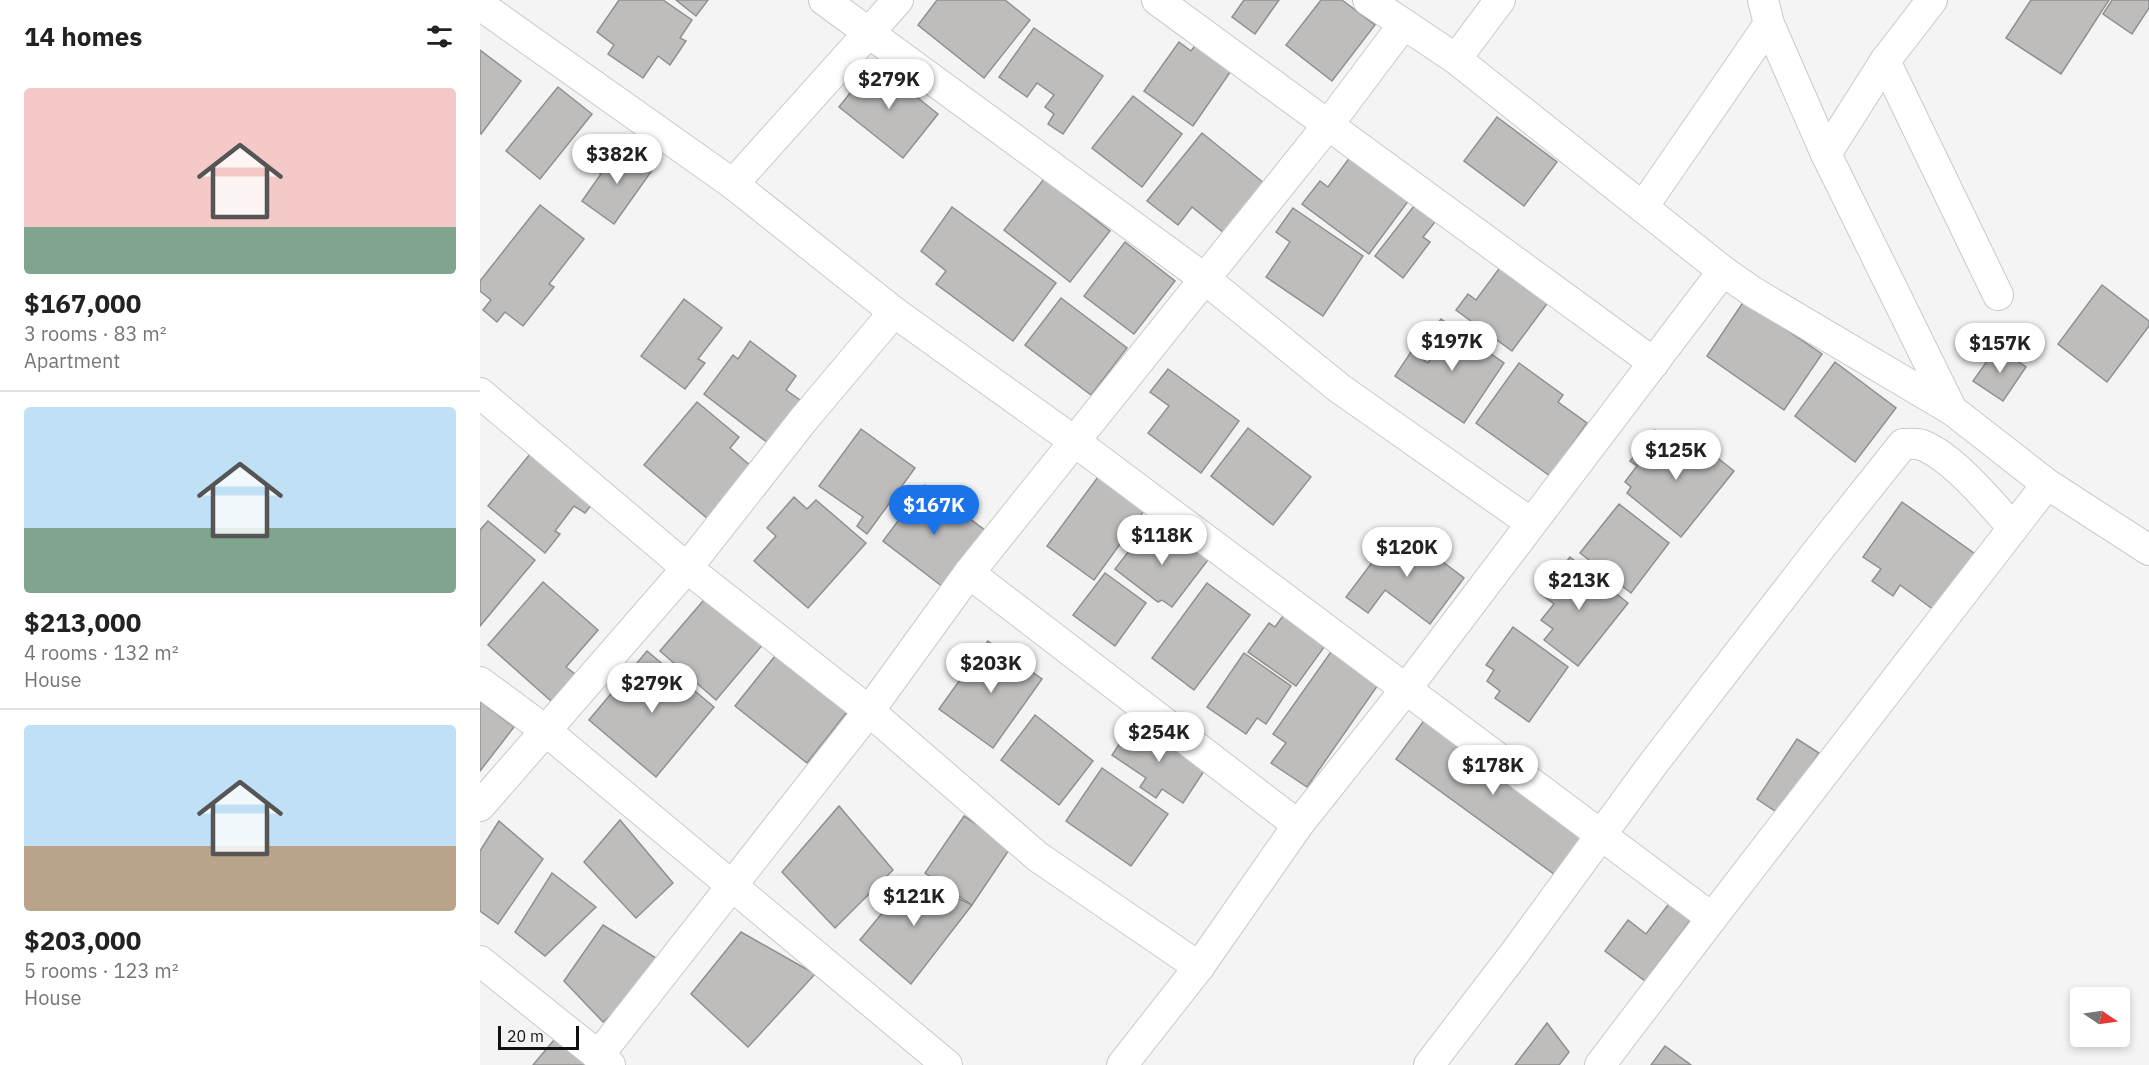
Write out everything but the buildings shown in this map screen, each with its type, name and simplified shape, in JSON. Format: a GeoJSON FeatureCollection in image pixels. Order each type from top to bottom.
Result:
{"type":"FeatureCollection","features":[{"type":"Feature","properties":{"kind":"street"},"geometry":{"type":"LineString","coordinates":[[824,0],[1049,167],[1205,279],[1339,388],[1531,523]]}},
{"type":"Feature","properties":{"kind":"street"},"geometry":{"type":"LineString","coordinates":[[733,184],[898,0]]}},
{"type":"Feature","properties":{"kind":"street"},"geometry":{"type":"LineString","coordinates":[[1157,0],[1654,363]]}},
{"type":"Feature","properties":{"kind":"street"},"geometry":{"type":"LineString","coordinates":[[1368,0],[1456,59],[1723,271],[1753,292],[1952,410],[2047,484],[2149,550]]}},
{"type":"Feature","properties":{"kind":"street"},"geometry":{"type":"LineString","coordinates":[[1456,59],[1500,0]]}},
{"type":"Feature","properties":{"kind":"street"},"geometry":{"type":"LineString","coordinates":[[1826,154],[1886,61],[1932,0]]}},
{"type":"Feature","properties":{"kind":"street"},"geometry":{"type":"LineString","coordinates":[[480,5],[733,184],[894,312],[1074,441],[1712,918]]}},
{"type":"Feature","properties":{"kind":"street"},"geometry":{"type":"LineString","coordinates":[[1642,207],[1766,12]]}},
{"type":"Feature","properties":{"kind":"street"},"geometry":{"type":"LineString","coordinates":[[1766,12],[1826,154],[1952,410]]}},
{"type":"Feature","properties":{"kind":"street"},"geometry":{"type":"LineString","coordinates":[[480,961],[604,1060],[733,886],[869,711],[969,573],[1328,125],[1403,25]]}},
{"type":"Feature","properties":{"kind":"street"},"geometry":{"type":"LineString","coordinates":[[1886,61],[1998,294]]}},
{"type":"Feature","properties":{"kind":"street"},"geometry":{"type":"LineString","coordinates":[[1122,1065],[1198,967],[1298,825],[1406,689],[1723,271]]}},
{"type":"Feature","properties":{"kind":"street"},"geometry":{"type":"LineString","coordinates":[[480,806],[687,568],[804,418],[894,312]]}},
{"type":"Feature","properties":{"kind":"street"},"geometry":{"type":"LineString","coordinates":[[480,393],[687,568],[869,711],[1038,857],[1198,967]]}},
{"type":"Feature","properties":{"kind":"street"},"geometry":{"type":"LineString","coordinates":[[1429,1065],[1514,954],[1653,764],[1903,444],[1920,444],[1935,452],[1974,484],[2013,528]]}},
{"type":"Feature","properties":{"kind":"street"},"geometry":{"type":"LineString","coordinates":[[1600,1065],[2047,484]]}},
{"type":"Feature","properties":{"kind":"street"},"geometry":{"type":"LineString","coordinates":[[969,573],[1298,825]]}},
{"type":"Feature","properties":{"kind":"street"},"geometry":{"type":"LineString","coordinates":[[480,682],[545,730],[947,1065]]}}]}
